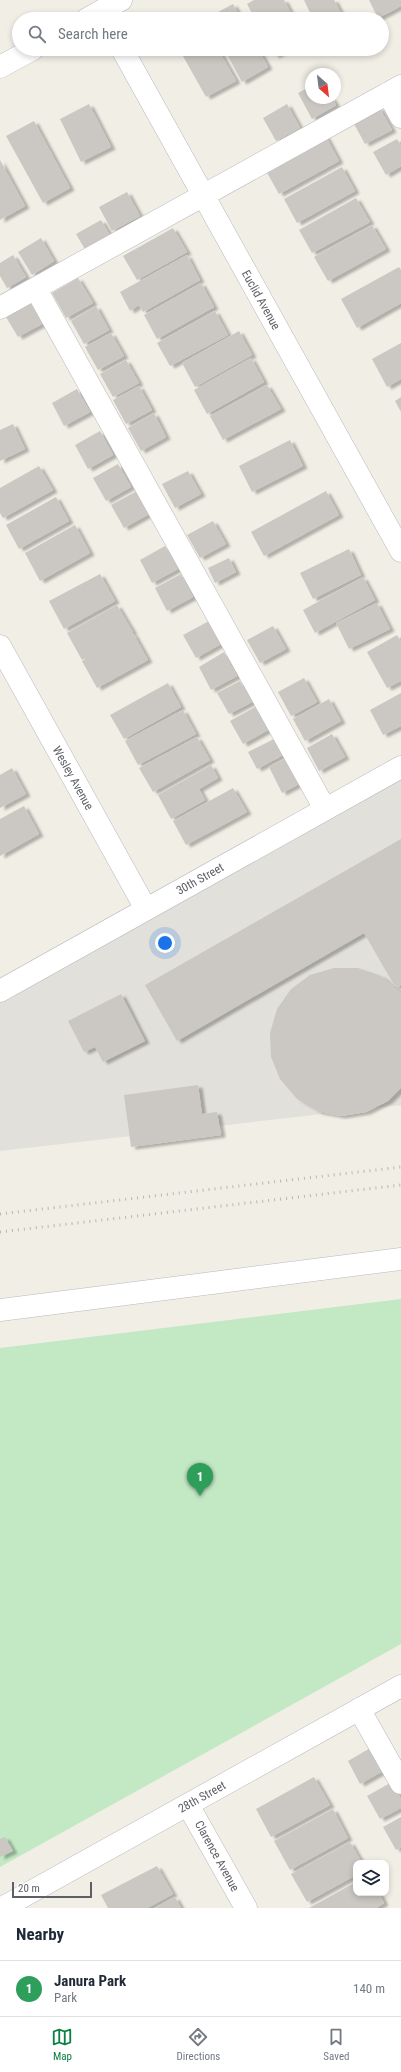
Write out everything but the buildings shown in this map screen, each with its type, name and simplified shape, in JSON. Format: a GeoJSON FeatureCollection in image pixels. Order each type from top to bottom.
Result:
{"type":"FeatureCollection","features":[{"type":"Feature","properties":{"kind":"street"},"geometry":{"type":"LineString","coordinates":[[97,12],[121,0]]}},
{"type":"Feature","properties":{"kind":"street"},"geometry":{"type":"LineString","coordinates":[[0,67],[20,56]]}},
{"type":"Feature","properties":{"kind":"street","name":"Euclid Avenue"},"geometry":{"type":"LineString","coordinates":[[126,56],[401,551]]}},
{"type":"Feature","properties":{"kind":"street"},"geometry":{"type":"LineString","coordinates":[[0,308],[394,90],[401,117]]}},
{"type":"Feature","properties":{"kind":"street"},"geometry":{"type":"LineString","coordinates":[[36,289],[325,809]]}},
{"type":"Feature","properties":{"kind":"street","name":"Wesley Avenue"},"geometry":{"type":"LineString","coordinates":[[0,646],[146,909]]}},
{"type":"Feature","properties":{"kind":"street","name":"30th Street"},"geometry":{"type":"LineString","coordinates":[[0,991],[401,767]]}},
{"type":"Feature","properties":{"kind":"street"},"geometry":{"type":"LineString","coordinates":[[0,1310],[401,1259]]}},
{"type":"Feature","properties":{"kind":"street","name":"28th Street"},"geometry":{"type":"LineString","coordinates":[[7,1907],[401,1686]]}},
{"type":"Feature","properties":{"kind":"street"},"geometry":{"type":"LineString","coordinates":[[359,1709],[401,1783]]}},
{"type":"Feature","properties":{"kind":"street","name":"Clarence Avenue"},"geometry":{"type":"LineString","coordinates":[[188,1805],[246,1908]]}},
{"type":"Feature","properties":{"kind":"shaded area"},"geometry":{"type":"Polygon","coordinates":[[[401,776],[401,1105],[0,1151],[0,1000],[401,776]]]}},
{"type":"Feature","properties":{"kind":"green space"},"geometry":{"type":"Polygon","coordinates":[[[401,1299],[401,1644],[0,1867],[0,1348],[401,1299]]]}},
{"type":"Feature","properties":{"kind":"railway"},"geometry":{"type":"LineString","coordinates":[[0,1214],[401,1167]]}},
{"type":"Feature","properties":{"kind":"railway"},"geometry":{"type":"LineString","coordinates":[[0,1232],[401,1185]]}},
{"type":"Feature","properties":{"kind":"place","name":"Janura Park"},"geometry":{"type":"Point","coordinates":[200,1496]}}]}
